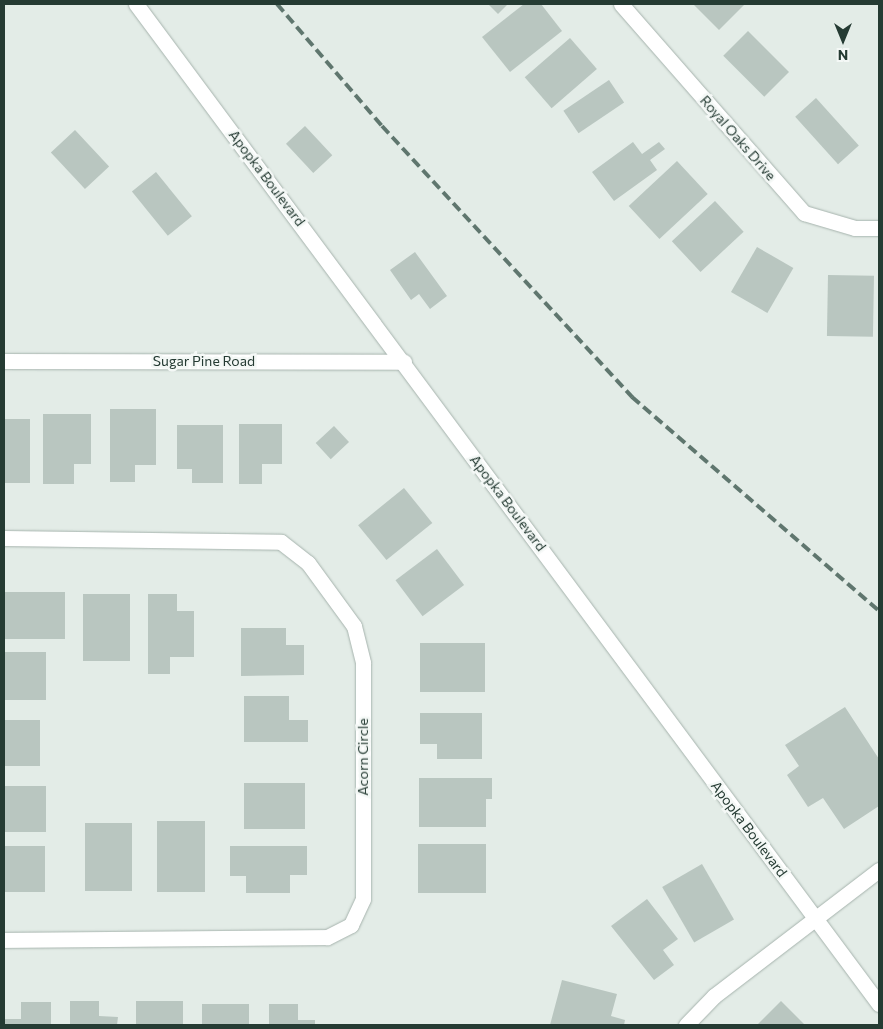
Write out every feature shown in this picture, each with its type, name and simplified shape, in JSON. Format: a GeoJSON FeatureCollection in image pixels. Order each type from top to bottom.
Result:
{"type":"FeatureCollection","features":[{"type":"Feature","properties":{"kind":"street","name":"Apopka Boulevard"},"geometry":{"type":"LineString","coordinates":[[136,4],[404,362],[879,1004]]}},
{"type":"Feature","properties":{"kind":"street","name":"Royal Oaks Drive"},"geometry":{"type":"LineString","coordinates":[[621,4],[804,213],[855,228],[879,228]]}},
{"type":"Feature","properties":{"kind":"street","name":"Sugar Pine Road"},"geometry":{"type":"LineString","coordinates":[[4,361],[404,362]]}},
{"type":"Feature","properties":{"kind":"street","name":"Acorn Circle"},"geometry":{"type":"LineString","coordinates":[[4,538],[281,542],[308,563],[354,626],[363,662],[363,898],[351,925],[327,938],[4,940]]}},
{"type":"Feature","properties":{"kind":"street"},"geometry":{"type":"LineString","coordinates":[[686,1025],[714,996],[879,870]]}},
{"type":"Feature","properties":{"kind":"building"},"geometry":{"type":"Polygon","coordinates":[[[488,4],[508,4],[498,14],[488,4]]]}},
{"type":"Feature","properties":{"kind":"building"},"geometry":{"type":"Polygon","coordinates":[[[524,4],[541,4],[562,31],[510,72],[482,37],[524,4]]]}},
{"type":"Feature","properties":{"kind":"building"},"geometry":{"type":"Polygon","coordinates":[[[693,4],[745,4],[719,30],[693,4]]]}},
{"type":"Feature","properties":{"kind":"building"},"geometry":{"type":"Polygon","coordinates":[[[748,31],[789,72],[764,97],[723,56],[748,31]]]}},
{"type":"Feature","properties":{"kind":"building"},"geometry":{"type":"Polygon","coordinates":[[[570,38],[597,69],[552,108],[525,77],[570,38]]]}},
{"type":"Feature","properties":{"kind":"building"},"geometry":{"type":"Polygon","coordinates":[[[609,80],[624,102],[579,133],[563,111],[609,80]]]}},
{"type":"Feature","properties":{"kind":"building"},"geometry":{"type":"Polygon","coordinates":[[[816,98],[859,146],[838,164],[795,117],[816,98]]]}},
{"type":"Feature","properties":{"kind":"building"},"geometry":{"type":"Polygon","coordinates":[[[305,126],[332,155],[313,173],[286,144],[305,126]]]}},
{"type":"Feature","properties":{"kind":"building"},"geometry":{"type":"Polygon","coordinates":[[[75,130],[109,167],[85,189],[51,153],[75,130]]]}},
{"type":"Feature","properties":{"kind":"building"},"geometry":{"type":"Polygon","coordinates":[[[633,142],[642,154],[659,142],[665,149],[650,160],[657,170],[614,201],[592,172],[633,142]]]}},
{"type":"Feature","properties":{"kind":"building"},"geometry":{"type":"Polygon","coordinates":[[[677,161],[708,194],[659,239],[629,206],[677,161]]]}},
{"type":"Feature","properties":{"kind":"building"},"geometry":{"type":"Polygon","coordinates":[[[156,172],[192,216],[168,236],[132,192],[156,172]]]}},
{"type":"Feature","properties":{"kind":"building"},"geometry":{"type":"Polygon","coordinates":[[[715,201],[744,232],[700,272],[672,241],[715,201]]]}},
{"type":"Feature","properties":{"kind":"building"},"geometry":{"type":"Polygon","coordinates":[[[757,247],[793,268],[767,313],[731,292],[757,247]]]}},
{"type":"Feature","properties":{"kind":"building"},"geometry":{"type":"Polygon","coordinates":[[[415,252],[447,296],[430,309],[419,294],[411,300],[390,270],[415,252]]]}},
{"type":"Feature","properties":{"kind":"building"},"geometry":{"type":"Polygon","coordinates":[[[828,275],[874,276],[873,337],[827,336],[828,275]]]}},
{"type":"Feature","properties":{"kind":"building"},"geometry":{"type":"Polygon","coordinates":[[[110,409],[156,409],[156,465],[135,465],[135,482],[110,482],[110,409]]]}},
{"type":"Feature","properties":{"kind":"building"},"geometry":{"type":"Polygon","coordinates":[[[43,414],[91,414],[91,464],[74,464],[74,484],[43,484],[43,414]]]}},
{"type":"Feature","properties":{"kind":"building"},"geometry":{"type":"Polygon","coordinates":[[[4,419],[30,419],[30,483],[4,483],[4,419]]]}},
{"type":"Feature","properties":{"kind":"building"},"geometry":{"type":"Polygon","coordinates":[[[239,424],[282,424],[282,464],[262,464],[262,484],[239,484],[239,424]]]}},
{"type":"Feature","properties":{"kind":"building"},"geometry":{"type":"Polygon","coordinates":[[[177,425],[223,425],[223,483],[192,483],[192,469],[177,469],[177,425]]]}},
{"type":"Feature","properties":{"kind":"building"},"geometry":{"type":"Polygon","coordinates":[[[334,426],[349,442],[331,459],[316,443],[334,426]]]}},
{"type":"Feature","properties":{"kind":"building"},"geometry":{"type":"Polygon","coordinates":[[[404,488],[432,523],[386,560],[358,525],[404,488]]]}},
{"type":"Feature","properties":{"kind":"building"},"geometry":{"type":"Polygon","coordinates":[[[437,549],[464,585],[423,616],[395,580],[437,549]]]}},
{"type":"Feature","properties":{"kind":"building"},"geometry":{"type":"Polygon","coordinates":[[[4,592],[65,592],[65,639],[4,639],[4,592]]]}},
{"type":"Feature","properties":{"kind":"building"},"geometry":{"type":"Polygon","coordinates":[[[83,594],[130,594],[130,661],[83,661],[83,594]]]}},
{"type":"Feature","properties":{"kind":"building"},"geometry":{"type":"Polygon","coordinates":[[[148,594],[177,594],[177,611],[194,611],[194,657],[170,657],[170,674],[148,674],[148,594]]]}},
{"type":"Feature","properties":{"kind":"building"},"geometry":{"type":"Polygon","coordinates":[[[241,628],[286,628],[286,645],[304,645],[304,675],[241,676],[241,628]]]}},
{"type":"Feature","properties":{"kind":"building"},"geometry":{"type":"Polygon","coordinates":[[[420,643],[485,643],[485,692],[420,692],[420,643]]]}},
{"type":"Feature","properties":{"kind":"building"},"geometry":{"type":"Polygon","coordinates":[[[4,652],[46,652],[46,700],[4,700],[4,652]]]}},
{"type":"Feature","properties":{"kind":"building"},"geometry":{"type":"Polygon","coordinates":[[[244,696],[289,696],[289,720],[308,720],[308,742],[244,742],[244,696]]]}},
{"type":"Feature","properties":{"kind":"building"},"geometry":{"type":"Polygon","coordinates":[[[845,707],[879,759],[879,806],[844,829],[823,798],[808,807],[787,775],[799,766],[785,745],[845,707]]]}},
{"type":"Feature","properties":{"kind":"building"},"geometry":{"type":"Polygon","coordinates":[[[420,713],[482,713],[482,759],[437,759],[437,744],[420,744],[420,713]]]}},
{"type":"Feature","properties":{"kind":"building"},"geometry":{"type":"Polygon","coordinates":[[[4,720],[40,720],[40,766],[4,766],[4,720]]]}},
{"type":"Feature","properties":{"kind":"building"},"geometry":{"type":"Polygon","coordinates":[[[419,778],[492,778],[492,799],[486,799],[486,827],[419,827],[419,778]]]}},
{"type":"Feature","properties":{"kind":"building"},"geometry":{"type":"Polygon","coordinates":[[[244,783],[305,783],[305,829],[244,829],[244,783]]]}},
{"type":"Feature","properties":{"kind":"building"},"geometry":{"type":"Polygon","coordinates":[[[4,786],[46,786],[46,832],[4,832],[4,786]]]}},
{"type":"Feature","properties":{"kind":"building"},"geometry":{"type":"Polygon","coordinates":[[[157,821],[205,821],[205,892],[157,892],[157,821]]]}},
{"type":"Feature","properties":{"kind":"building"},"geometry":{"type":"Polygon","coordinates":[[[85,823],[132,823],[132,891],[85,891],[85,823]]]}},
{"type":"Feature","properties":{"kind":"building"},"geometry":{"type":"Polygon","coordinates":[[[418,844],[486,844],[486,893],[418,893],[418,844]]]}},
{"type":"Feature","properties":{"kind":"building"},"geometry":{"type":"Polygon","coordinates":[[[4,846],[45,846],[45,892],[4,892],[4,846]]]}},
{"type":"Feature","properties":{"kind":"building"},"geometry":{"type":"Polygon","coordinates":[[[230,846],[307,846],[307,875],[290,875],[290,893],[246,893],[246,876],[230,876],[230,846]]]}},
{"type":"Feature","properties":{"kind":"building"},"geometry":{"type":"Polygon","coordinates":[[[702,864],[734,919],[694,942],[662,887],[702,864]]]}},
{"type":"Feature","properties":{"kind":"building"},"geometry":{"type":"Polygon","coordinates":[[[647,899],[678,939],[663,950],[674,965],[654,980],[611,926],[647,899]]]}},
{"type":"Feature","properties":{"kind":"building"},"geometry":{"type":"Polygon","coordinates":[[[562,980],[617,994],[611,1016],[625,1020],[624,1025],[550,1025],[562,980]]]}},
{"type":"Feature","properties":{"kind":"building"},"geometry":{"type":"Polygon","coordinates":[[[70,1001],[99,1001],[99,1016],[118,1017],[117,1025],[70,1025],[70,1001]]]}},
{"type":"Feature","properties":{"kind":"building"},"geometry":{"type":"Polygon","coordinates":[[[136,1001],[183,1001],[183,1025],[136,1025],[136,1001]]]}},
{"type":"Feature","properties":{"kind":"building"},"geometry":{"type":"Polygon","coordinates":[[[781,1001],[805,1025],[757,1025],[781,1001]]]}},
{"type":"Feature","properties":{"kind":"building"},"geometry":{"type":"Polygon","coordinates":[[[21,1002],[51,1002],[51,1025],[4,1025],[4,1019],[21,1019],[21,1002]]]}},
{"type":"Feature","properties":{"kind":"building"},"geometry":{"type":"Polygon","coordinates":[[[202,1004],[249,1004],[249,1025],[202,1025],[202,1004]]]}},
{"type":"Feature","properties":{"kind":"building"},"geometry":{"type":"Polygon","coordinates":[[[269,1004],[298,1004],[298,1020],[315,1020],[315,1025],[269,1025],[269,1004]]]}},
{"type":"Feature","properties":{"kind":"railway"},"geometry":{"type":"LineString","coordinates":[[277,4],[382,126],[632,397],[879,611]]}}]}
